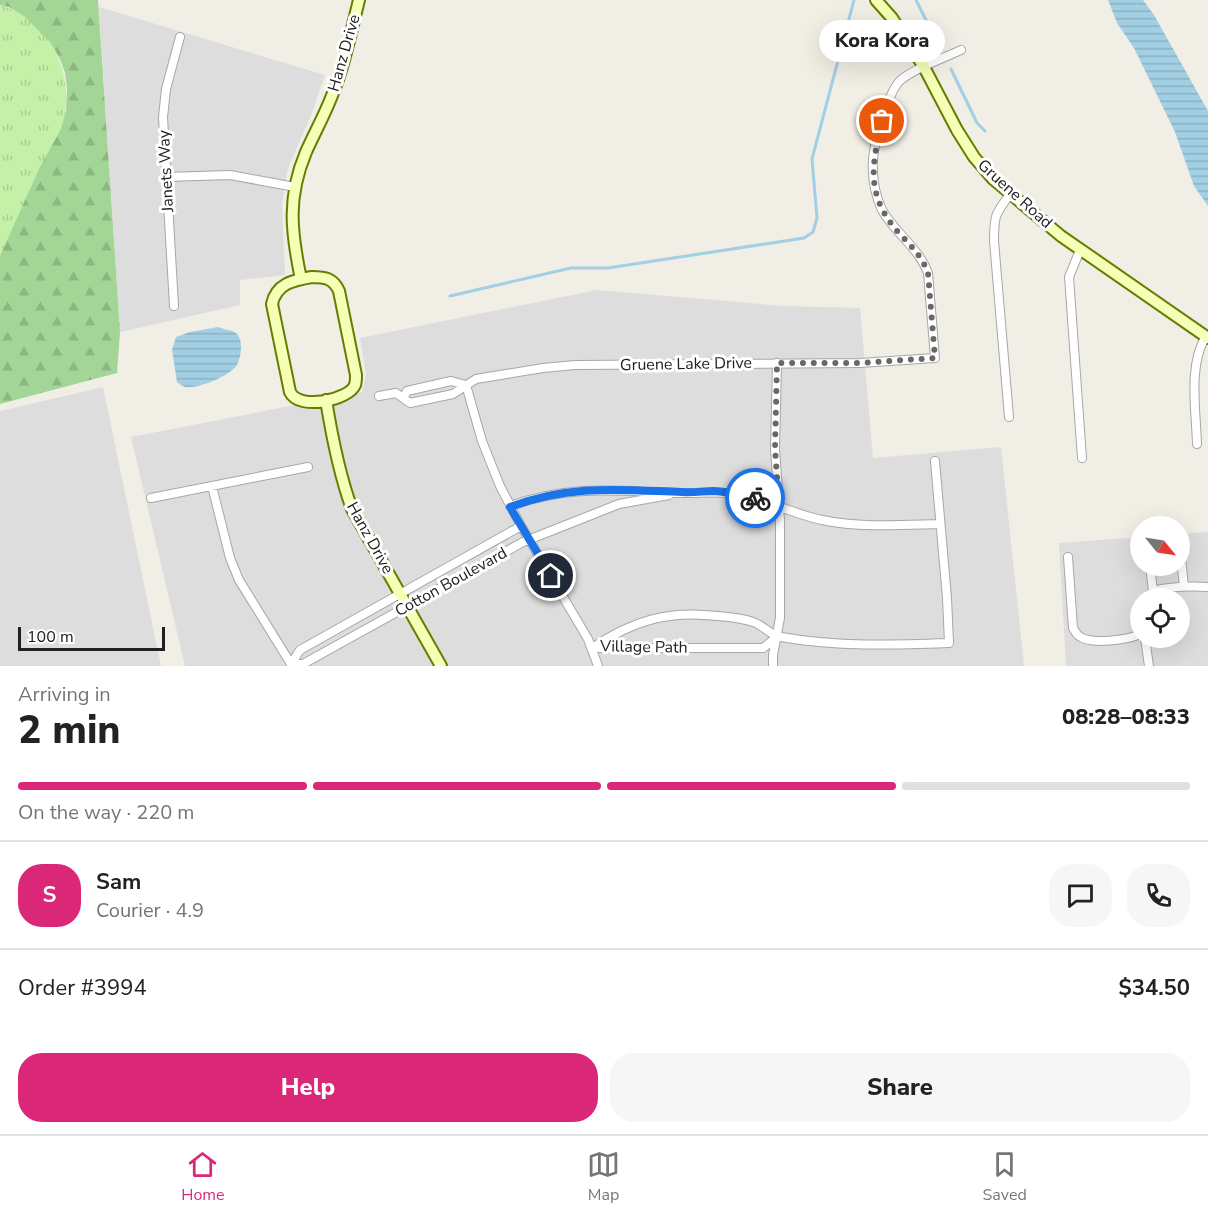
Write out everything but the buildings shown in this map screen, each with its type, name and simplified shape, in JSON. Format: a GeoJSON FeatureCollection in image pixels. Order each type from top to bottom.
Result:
{"type":"FeatureCollection","features":[{"type":"Feature","properties":{"kind":"street","name":"Hanz Drive"},"geometry":{"type":"LineString","coordinates":[[301,279],[291,217],[295,187],[306,151],[332,97],[359,0]]}},
{"type":"Feature","properties":{"kind":"street","name":"Gruene Road"},"geometry":{"type":"LineString","coordinates":[[876,0],[892,18],[924,67],[974,157],[993,179],[1080,250],[1207,337]]}},
{"type":"Feature","properties":{"kind":"street","name":"Janets Way"},"geometry":{"type":"LineString","coordinates":[[174,306],[164,103],[180,37]]}},
{"type":"Feature","properties":{"kind":"street","name":"Gruene Lake Drive"},"geometry":{"type":"LineString","coordinates":[[379,396],[396,393],[410,403],[453,394],[476,379],[564,366],[860,363],[935,358],[928,273],[924,260],[893,226],[882,210],[875,190],[873,160],[882,121],[894,87],[902,79],[961,50]]}},
{"type":"Feature","properties":{"kind":"street"},"geometry":{"type":"LineString","coordinates":[[166,177],[230,175],[295,187]]}},
{"type":"Feature","properties":{"kind":"street"},"geometry":{"type":"LineString","coordinates":[[1008,417],[995,267],[994,219],[998,209],[1011,193]]}},
{"type":"Feature","properties":{"kind":"street"},"geometry":{"type":"LineString","coordinates":[[1080,250],[1069,276],[1082,458]]}},
{"type":"Feature","properties":{"kind":"street"},"geometry":{"type":"LineString","coordinates":[[328,278],[339,291],[356,375],[355,385],[351,390],[326,400],[303,403],[292,396],[272,304],[274,294],[279,287],[301,279],[328,278]]}},
{"type":"Feature","properties":{"kind":"street"},"geometry":{"type":"LineString","coordinates":[[1197,444],[1196,367],[1200,346],[1207,337]]}},
{"type":"Feature","properties":{"kind":"street"},"geometry":{"type":"LineString","coordinates":[[772,666],[780,618],[779,506],[775,448],[777,363]]}},
{"type":"Feature","properties":{"kind":"street","name":"Gruene Lake Drive"},"geometry":{"type":"LineString","coordinates":[[403,398],[407,391],[451,381],[466,385]]}},
{"type":"Feature","properties":{"kind":"street"},"geometry":{"type":"LineString","coordinates":[[466,385],[490,465],[510,507],[592,648],[598,666]]}},
{"type":"Feature","properties":{"kind":"street","name":"Hanz Drive"},"geometry":{"type":"LineString","coordinates":[[326,400],[331,432],[346,494],[352,509],[441,666]]}},
{"type":"Feature","properties":{"kind":"street","name":"Village Path"},"geometry":{"type":"LineString","coordinates":[[592,648],[616,632],[647,620],[675,614],[752,621],[777,637],[827,643],[862,645],[949,643],[935,461]]}},
{"type":"Feature","properties":{"kind":"street"},"geometry":{"type":"LineString","coordinates":[[151,498],[308,466]]}},
{"type":"Feature","properties":{"kind":"street"},"geometry":{"type":"LineString","coordinates":[[212,486],[230,558],[238,580],[291,664]]}},
{"type":"Feature","properties":{"kind":"street","name":"Cotton Boulevard"},"geometry":{"type":"LineString","coordinates":[[510,507],[533,498],[559,492],[591,490],[685,493]]}},
{"type":"Feature","properties":{"kind":"street","name":"Cotton Boulevard"},"geometry":{"type":"LineString","coordinates":[[291,664],[303,664],[530,540],[574,520],[619,504],[685,493],[714,491],[736,494],[822,520],[886,525],[940,524]]}},
{"type":"Feature","properties":{"kind":"street","name":"Cotton Boulevard"},"geometry":{"type":"LineString","coordinates":[[291,664],[300,651],[521,526]]}},
{"type":"Feature","properties":{"kind":"street"},"geometry":{"type":"LineString","coordinates":[[1068,557],[1073,628],[1079,637],[1091,640],[1130,639]]}},
{"type":"Feature","properties":{"kind":"street"},"geometry":{"type":"LineString","coordinates":[[1183,576],[1184,586]]}},
{"type":"Feature","properties":{"kind":"street"},"geometry":{"type":"LineString","coordinates":[[1177,588],[1208,587]]}},
{"type":"Feature","properties":{"kind":"street","name":"Village Path"},"geometry":{"type":"LineString","coordinates":[[592,648],[763,648],[777,637]]}},
{"type":"Feature","properties":{"kind":"street"},"geometry":{"type":"LineString","coordinates":[[1146,648],[1149,666]]}},
{"type":"Feature","properties":{"kind":"shaded area"},"geometry":{"type":"Polygon","coordinates":[[[99,7],[325,75],[312,113],[288,168],[282,204],[285,275],[240,280],[240,305],[120,332],[99,7]]]}},
{"type":"Feature","properties":{"kind":"shaded area"},"geometry":{"type":"Polygon","coordinates":[[[597,290],[783,306],[860,308],[873,458],[1001,447],[1024,666],[185,666],[131,437],[362,392],[366,375],[360,338],[597,290]]]}},
{"type":"Feature","properties":{"kind":"shaded area"},"geometry":{"type":"Polygon","coordinates":[[[103,387],[161,666],[0,666],[0,411],[103,387]]]}},
{"type":"Feature","properties":{"kind":"shaded area"},"geometry":{"type":"Polygon","coordinates":[[[1208,532],[1208,666],[1066,666],[1059,543],[1130,538],[1130,576],[1190,576],[1190,533],[1208,532]]]}},
{"type":"Feature","properties":{"kind":"green space"},"geometry":{"type":"Polygon","coordinates":[[[0,0],[98,0],[120,332],[117,373],[0,404],[0,256],[39,169],[61,129],[66,111],[67,90],[65,73],[50,42],[24,16],[9,7],[0,5],[0,0]]]}},
{"type":"Feature","properties":{"kind":"green space"},"geometry":{"type":"Polygon","coordinates":[[[0,5],[18,12],[34,23],[46,37],[63,71],[66,108],[59,134],[37,173],[0,256],[0,5]]]}},
{"type":"Feature","properties":{"kind":"water"},"geometry":{"type":"Polygon","coordinates":[[[1108,0],[1143,0],[1154,15],[1208,111],[1208,206],[1194,186],[1175,132],[1134,48],[1117,23],[1108,0]]]}},
{"type":"Feature","properties":{"kind":"water"},"geometry":{"type":"Polygon","coordinates":[[[218,327],[239,336],[241,349],[237,365],[213,381],[198,386],[182,386],[177,382],[172,350],[176,337],[218,327]]]}},
{"type":"Feature","properties":{"kind":"waterway"},"geometry":{"type":"LineString","coordinates":[[450,296],[571,268],[608,268],[804,238],[813,232],[817,218],[812,159],[854,0]]}},
{"type":"Feature","properties":{"kind":"waterway"},"geometry":{"type":"LineString","coordinates":[[916,0],[941,50]]}},
{"type":"Feature","properties":{"kind":"waterway"},"geometry":{"type":"LineString","coordinates":[[951,69],[977,123],[985,131]]}},
{"type":"Feature","properties":{"kind":"way so far"},"geometry":{"type":"LineString","coordinates":[[755,498],[779,506],[775,448],[777,363],[860,363],[935,358],[928,273],[924,260],[893,226],[882,210],[875,190],[873,160],[882,121]]}},
{"type":"Feature","properties":{"kind":"place","name":"Kora Kora"},"geometry":{"type":"Point","coordinates":[882,121]}},
{"type":"Feature","properties":{"kind":"route"},"geometry":{"type":"LineString","coordinates":[[551,576],[510,507],[533,498],[559,492],[591,490],[685,493],[714,491],[755,498]]}}]}
